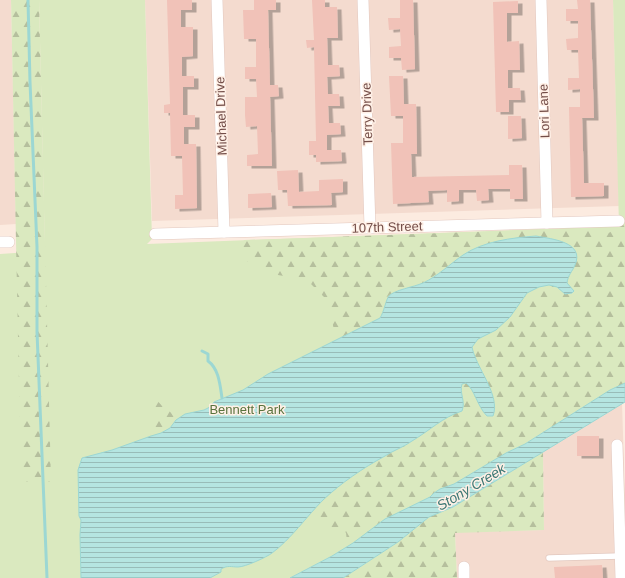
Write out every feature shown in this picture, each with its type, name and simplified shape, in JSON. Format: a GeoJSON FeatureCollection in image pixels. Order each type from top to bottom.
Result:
{"type":"FeatureCollection","features":[{"type":"Feature","properties":{"kind":"street","name":"Michael Drive"},"geometry":{"type":"LineString","coordinates":[[218,0],[224,232]]}},
{"type":"Feature","properties":{"kind":"street","name":"Terry Drive"},"geometry":{"type":"LineString","coordinates":[[363,0],[370,228]]}},
{"type":"Feature","properties":{"kind":"street","name":"Lori Lane"},"geometry":{"type":"LineString","coordinates":[[542,0],[548,223]]}},
{"type":"Feature","properties":{"kind":"street","name":"107th Street"},"geometry":{"type":"LineString","coordinates":[[154,234],[622,220]]}},
{"type":"Feature","properties":{"kind":"street"},"geometry":{"type":"LineString","coordinates":[[617,445],[621,578]]}},
{"type":"Feature","properties":{"kind":"lane"},"geometry":{"type":"LineString","coordinates":[[549,558],[620,556]]}},
{"type":"Feature","properties":{"kind":"shaded area"},"geometry":{"type":"Polygon","coordinates":[[[0,0],[11,0],[16,224],[0,225],[0,0]]]}},
{"type":"Feature","properties":{"kind":"shaded area"},"geometry":{"type":"Polygon","coordinates":[[[145,0],[613,0],[619,206],[152,221],[145,0]]]}},
{"type":"Feature","properties":{"kind":"shaded area"},"geometry":{"type":"Polygon","coordinates":[[[622,403],[625,496],[625,578],[457,578],[455,532],[544,530],[543,452],[622,403]]]}},
{"type":"Feature","properties":{"kind":"green space"},"geometry":{"type":"Polygon","coordinates":[[[11,0],[39,0],[51,482],[21,482],[11,0]]]}},
{"type":"Feature","properties":{"kind":"green space","name":"Bennett Park"},"geometry":{"type":"Polygon","coordinates":[[[39,0],[145,0],[152,239],[147,244],[619,226],[613,0],[625,0],[625,383],[332,556],[290,578],[0,578],[0,254],[45,251],[39,0]]]}},
{"type":"Feature","properties":{"kind":"green space"},"geometry":{"type":"Polygon","coordinates":[[[625,216],[625,383],[610,390],[525,444],[506,453],[454,484],[440,489],[430,497],[385,519],[353,543],[347,541],[346,533],[343,529],[325,530],[321,526],[319,517],[312,511],[338,488],[365,468],[409,443],[442,420],[462,411],[462,384],[466,383],[470,386],[482,411],[481,369],[471,347],[478,339],[496,330],[510,317],[527,293],[539,287],[549,285],[557,287],[565,294],[574,291],[567,283],[568,277],[574,266],[577,252],[571,246],[555,240],[509,238],[475,248],[423,283],[393,292],[387,297],[384,311],[380,318],[336,340],[328,301],[307,280],[278,275],[259,268],[243,259],[242,249],[244,240],[590,228],[600,234],[606,234],[613,231],[625,216]]]}},
{"type":"Feature","properties":{"kind":"green space"},"geometry":{"type":"Polygon","coordinates":[[[152,399],[156,399],[172,414],[176,420],[165,431],[151,436],[153,422],[150,401],[152,399]]]}},
{"type":"Feature","properties":{"kind":"green space"},"geometry":{"type":"Polygon","coordinates":[[[543,452],[544,530],[455,533],[457,578],[343,578],[398,542],[429,517],[453,507],[543,452]]]}},
{"type":"Feature","properties":{"kind":"water"},"geometry":{"type":"Polygon","coordinates":[[[536,236],[558,240],[565,243],[575,251],[577,257],[575,265],[567,283],[574,291],[572,293],[565,294],[557,287],[549,285],[539,287],[527,293],[510,317],[496,330],[478,339],[472,347],[474,355],[494,399],[495,408],[493,416],[487,416],[469,386],[466,383],[462,384],[462,411],[442,420],[409,443],[352,476],[323,500],[279,548],[251,564],[241,567],[223,568],[221,569],[221,572],[210,578],[81,578],[81,520],[79,516],[78,470],[82,458],[112,450],[161,433],[170,428],[176,420],[185,414],[204,410],[210,407],[214,402],[243,390],[268,374],[380,318],[389,296],[400,290],[428,280],[471,250],[498,241],[536,236]]]}},
{"type":"Feature","properties":{"kind":"water","name":"Stony Creek"},"geometry":{"type":"Polygon","coordinates":[[[625,383],[625,402],[453,507],[429,517],[398,542],[343,578],[290,578],[353,543],[385,519],[430,497],[440,489],[454,484],[506,453],[525,444],[610,390],[625,383]]]}},
{"type":"Feature","properties":{"kind":"building"},"geometry":{"type":"Polygon","coordinates":[[[167,0],[192,0],[192,10],[181,10],[181,27],[193,27],[193,56],[182,57],[182,76],[194,76],[194,87],[183,87],[183,115],[195,115],[195,127],[184,127],[184,144],[196,144],[197,208],[175,209],[175,195],[183,195],[182,156],[171,156],[170,113],[164,113],[164,105],[170,104],[167,0]]]}},
{"type":"Feature","properties":{"kind":"building"},"geometry":{"type":"Polygon","coordinates":[[[254,0],[276,0],[276,10],[268,10],[270,85],[278,85],[279,96],[270,97],[272,166],[247,166],[247,155],[258,154],[257,126],[246,127],[245,115],[245,97],[257,97],[256,79],[245,79],[245,67],[256,67],[256,39],[244,39],[243,10],[254,10],[254,0]]]}},
{"type":"Feature","properties":{"kind":"building"},"geometry":{"type":"Polygon","coordinates":[[[312,0],[325,0],[325,7],[337,7],[338,38],[327,38],[328,65],[339,65],[340,76],[327,77],[328,94],[339,94],[340,106],[328,106],[329,123],[340,123],[341,134],[327,135],[327,150],[341,150],[342,161],[316,162],[316,155],[309,155],[309,141],[316,141],[314,47],[307,48],[306,40],[314,40],[312,0]]]}},
{"type":"Feature","properties":{"kind":"building"},"geometry":{"type":"Polygon","coordinates":[[[400,0],[413,0],[415,69],[402,70],[401,58],[389,58],[389,47],[401,46],[400,29],[389,30],[388,18],[400,18],[400,0]]]}},
{"type":"Feature","properties":{"kind":"building"},"geometry":{"type":"Polygon","coordinates":[[[577,0],[590,0],[594,118],[582,118],[584,183],[604,183],[604,196],[571,197],[569,107],[580,107],[580,89],[568,90],[568,78],[579,78],[578,50],[567,50],[566,39],[578,38],[578,21],[566,21],[566,9],[578,9],[577,0]]]}},
{"type":"Feature","properties":{"kind":"building"},"geometry":{"type":"Polygon","coordinates":[[[518,1],[518,13],[507,13],[507,42],[519,41],[520,70],[508,70],[508,88],[520,88],[521,100],[509,100],[509,112],[496,112],[493,2],[518,1]]]}},
{"type":"Feature","properties":{"kind":"building"},"geometry":{"type":"Polygon","coordinates":[[[389,76],[403,76],[404,104],[416,104],[417,154],[411,154],[412,177],[509,175],[509,165],[522,165],[523,199],[510,199],[510,189],[488,189],[489,200],[477,201],[476,190],[459,190],[459,201],[447,202],[447,190],[428,191],[429,202],[393,204],[391,143],[403,143],[403,116],[391,116],[389,76]]]}},
{"type":"Feature","properties":{"kind":"building"},"geometry":{"type":"Polygon","coordinates":[[[508,116],[521,116],[522,138],[508,139],[508,116]]]}},
{"type":"Feature","properties":{"kind":"building"},"geometry":{"type":"Polygon","coordinates":[[[298,170],[299,192],[319,191],[319,180],[343,179],[343,192],[331,193],[332,205],[288,206],[287,190],[278,190],[277,171],[298,170]]]}},
{"type":"Feature","properties":{"kind":"building"},"geometry":{"type":"Polygon","coordinates":[[[271,193],[272,207],[248,208],[248,194],[271,193]]]}},
{"type":"Feature","properties":{"kind":"building"},"geometry":{"type":"Polygon","coordinates":[[[577,436],[599,436],[599,456],[577,456],[577,436]]]}},
{"type":"Feature","properties":{"kind":"building"},"geometry":{"type":"Polygon","coordinates":[[[602,565],[603,578],[555,578],[554,567],[602,565]]]}},
{"type":"Feature","properties":{"kind":"waterway"},"geometry":{"type":"LineString","coordinates":[[28,0],[37,247],[37,332],[47,578]]}},
{"type":"Feature","properties":{"kind":"waterway"},"geometry":{"type":"LineString","coordinates":[[202,351],[208,354],[208,361],[215,368],[220,383],[222,398]]}}]}
